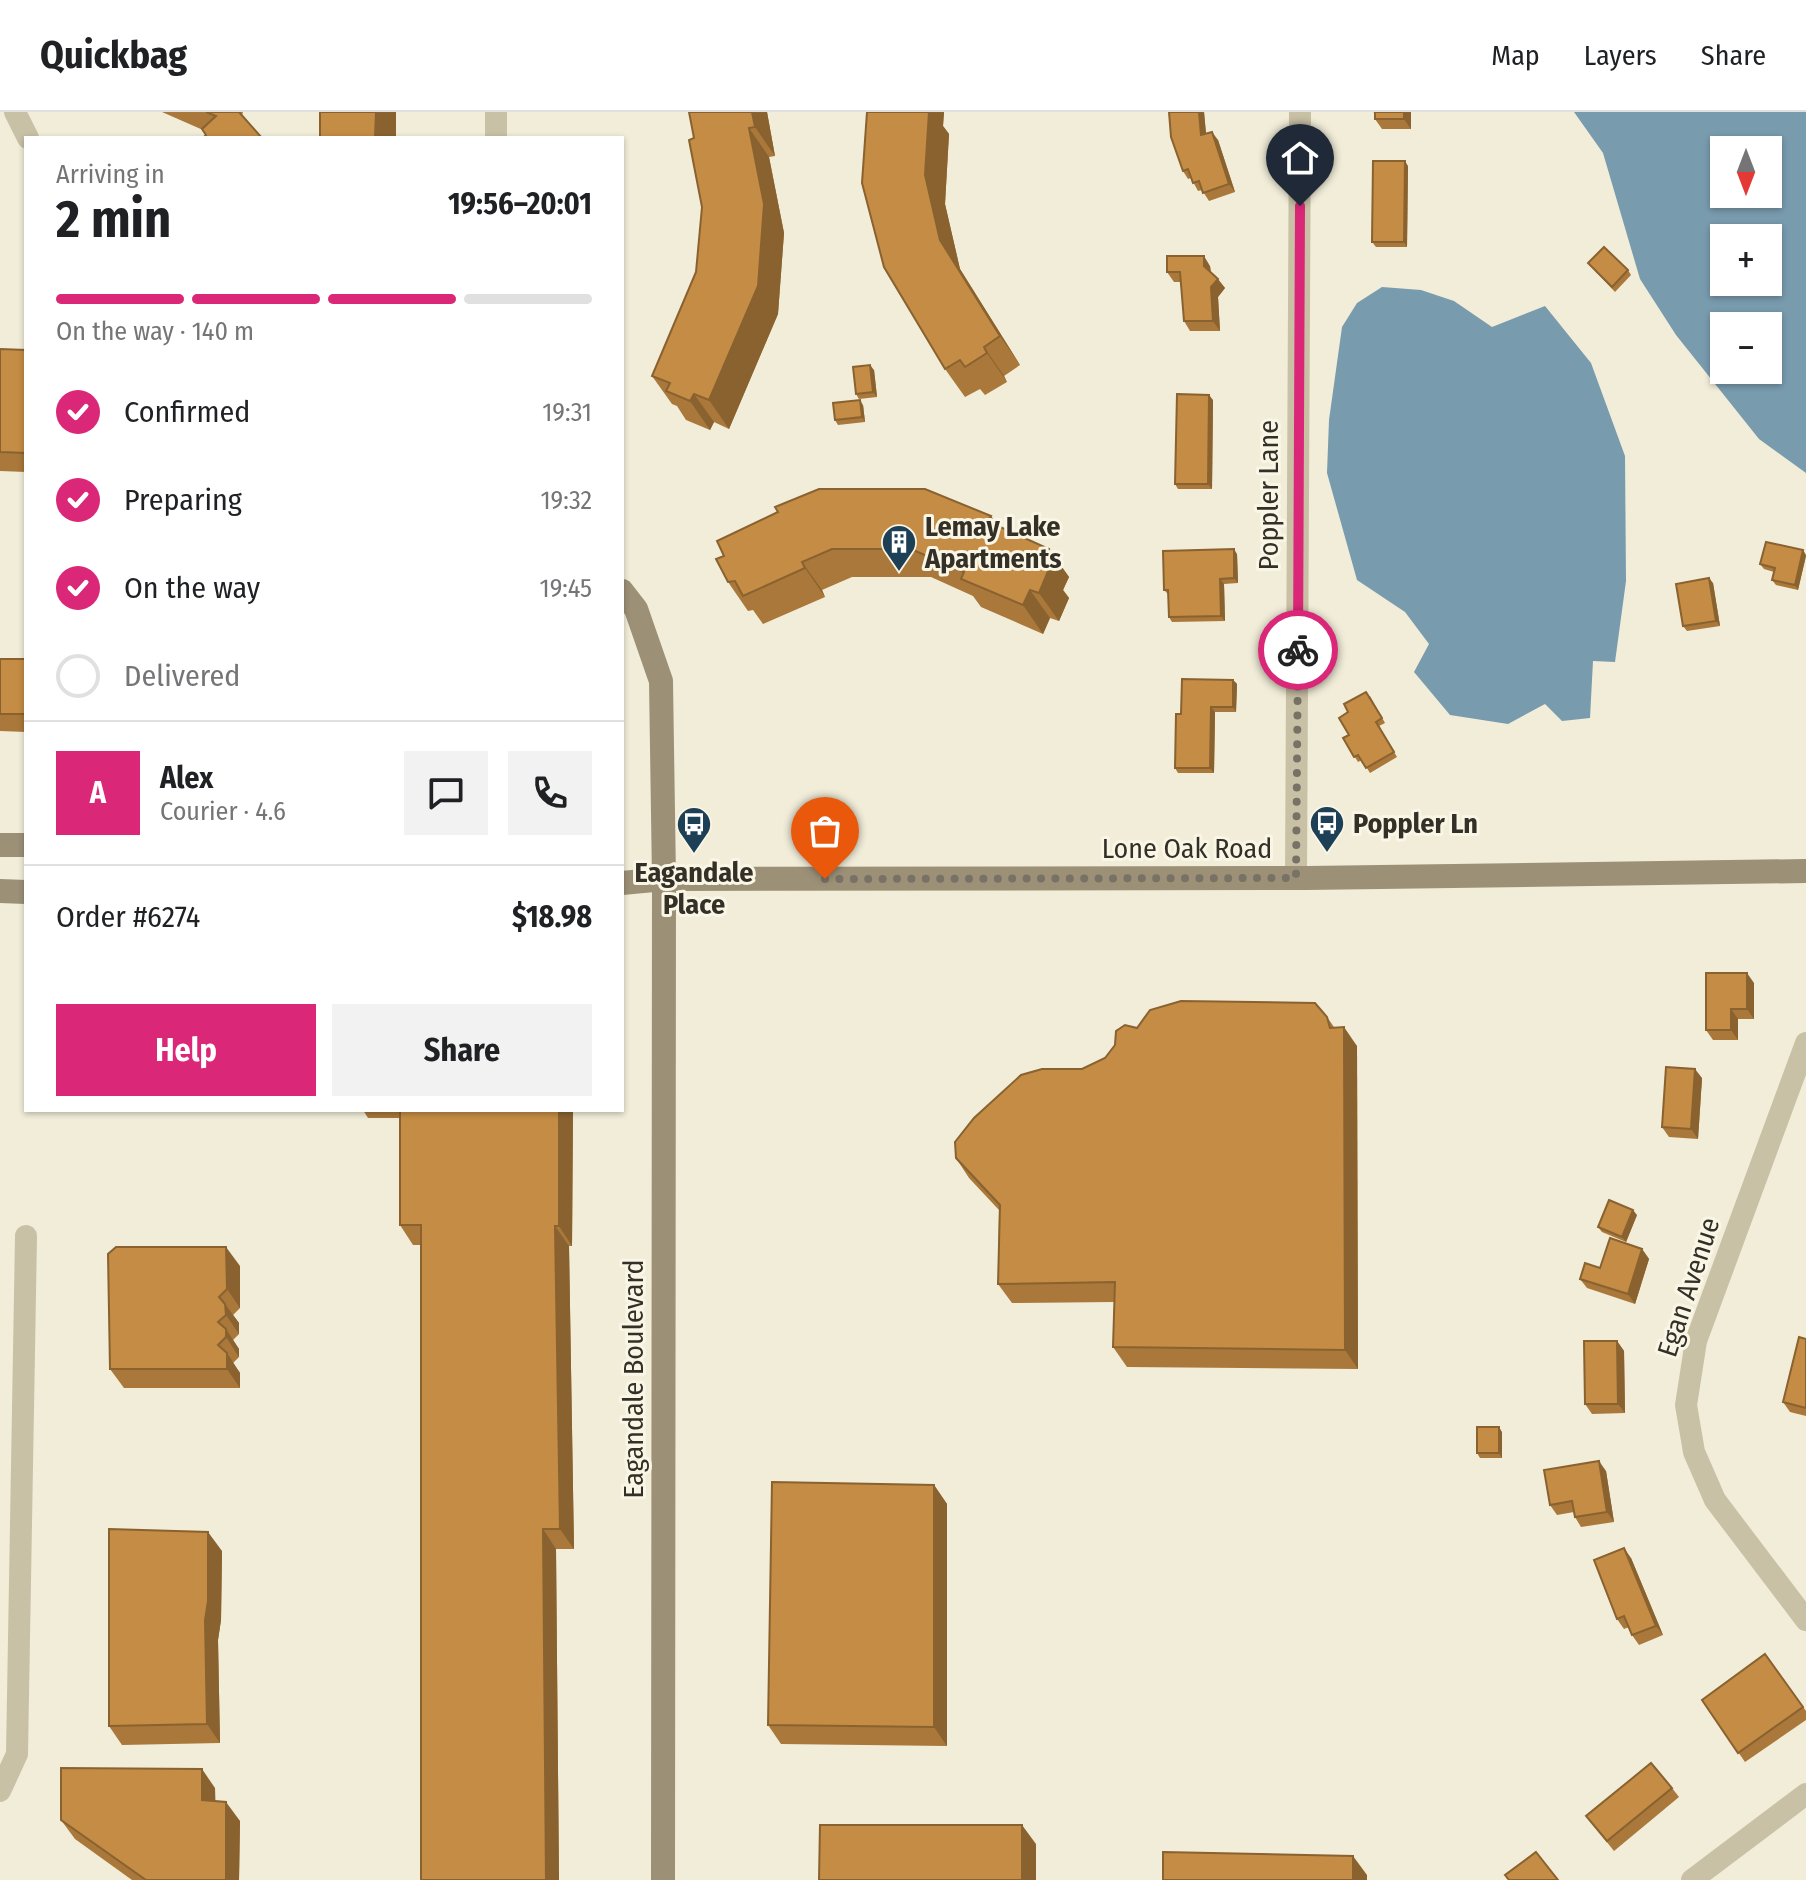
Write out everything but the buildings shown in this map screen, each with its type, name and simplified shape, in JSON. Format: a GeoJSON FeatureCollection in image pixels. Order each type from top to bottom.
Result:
{"type":"FeatureCollection","features":[{"type":"Feature","properties":{"kind":"street"},"geometry":{"type":"LineString","coordinates":[[15,112],[27,136]]}},
{"type":"Feature","properties":{"kind":"street"},"geometry":{"type":"LineString","coordinates":[[496,112],[496,136]]}},
{"type":"Feature","properties":{"kind":"street","name":"Poppler Lane"},"geometry":{"type":"LineString","coordinates":[[1296,878],[1300,112]]}},
{"type":"Feature","properties":{"kind":"street"},"geometry":{"type":"LineString","coordinates":[[624,594],[636,609],[661,681],[664,879]]}},
{"type":"Feature","properties":{"kind":"street"},"geometry":{"type":"LineString","coordinates":[[0,845],[24,845]]}},
{"type":"Feature","properties":{"kind":"street","name":"Lone Oak Road"},"geometry":{"type":"LineString","coordinates":[[624,883],[664,879],[1296,878],[1806,871]]}},
{"type":"Feature","properties":{"kind":"street","name":"Lone Oak Road"},"geometry":{"type":"LineString","coordinates":[[624,873],[664,879]]}},
{"type":"Feature","properties":{"kind":"street","name":"Eagandale Boulevard"},"geometry":{"type":"LineString","coordinates":[[663,1880],[664,879]]}},
{"type":"Feature","properties":{"kind":"street"},"geometry":{"type":"LineString","coordinates":[[0,891],[24,892]]}},
{"type":"Feature","properties":{"kind":"street","name":"Egan Avenue"},"geometry":{"type":"LineString","coordinates":[[1806,1043],[1696,1341],[1686,1405],[1694,1452],[1715,1500],[1806,1620]]}},
{"type":"Feature","properties":{"kind":"street"},"geometry":{"type":"LineString","coordinates":[[0,1791],[17,1754],[26,1236]]}},
{"type":"Feature","properties":{"kind":"street"},"geometry":{"type":"LineString","coordinates":[[1692,1880],[1806,1794]]}},
{"type":"Feature","properties":{"kind":"water"},"geometry":{"type":"Polygon","coordinates":[[[1574,112],[1806,112],[1806,473],[1759,439],[1715,384],[1782,384],[1782,312],[1710,312],[1710,378],[1676,335],[1640,279],[1603,153],[1574,112]]]}},
{"type":"Feature","properties":{"kind":"water"},"geometry":{"type":"Polygon","coordinates":[[[1382,287],[1421,290],[1454,301],[1492,327],[1545,306],[1591,363],[1625,456],[1626,581],[1615,662],[1593,661],[1590,718],[1562,721],[1545,704],[1508,724],[1450,715],[1414,672],[1429,644],[1405,612],[1357,580],[1327,473],[1329,420],[1342,327],[1357,303],[1382,287]]]}},
{"type":"Feature","properties":{"kind":"way so far"},"geometry":{"type":"LineString","coordinates":[[825,879],[1296,878],[1298,650]]}},
{"type":"Feature","properties":{"kind":"place","name":"Lemay Lake Apartments"},"geometry":{"type":"Point","coordinates":[899,573]}},
{"type":"Feature","properties":{"kind":"place","name":"Poppler Ln"},"geometry":{"type":"Point","coordinates":[1327,854]}},
{"type":"Feature","properties":{"kind":"place","name":"Eagandale Place"},"geometry":{"type":"Point","coordinates":[694,855]}},
{"type":"Feature","properties":{"kind":"route"},"geometry":{"type":"LineString","coordinates":[[1298,650],[1300,206]]}}]}
